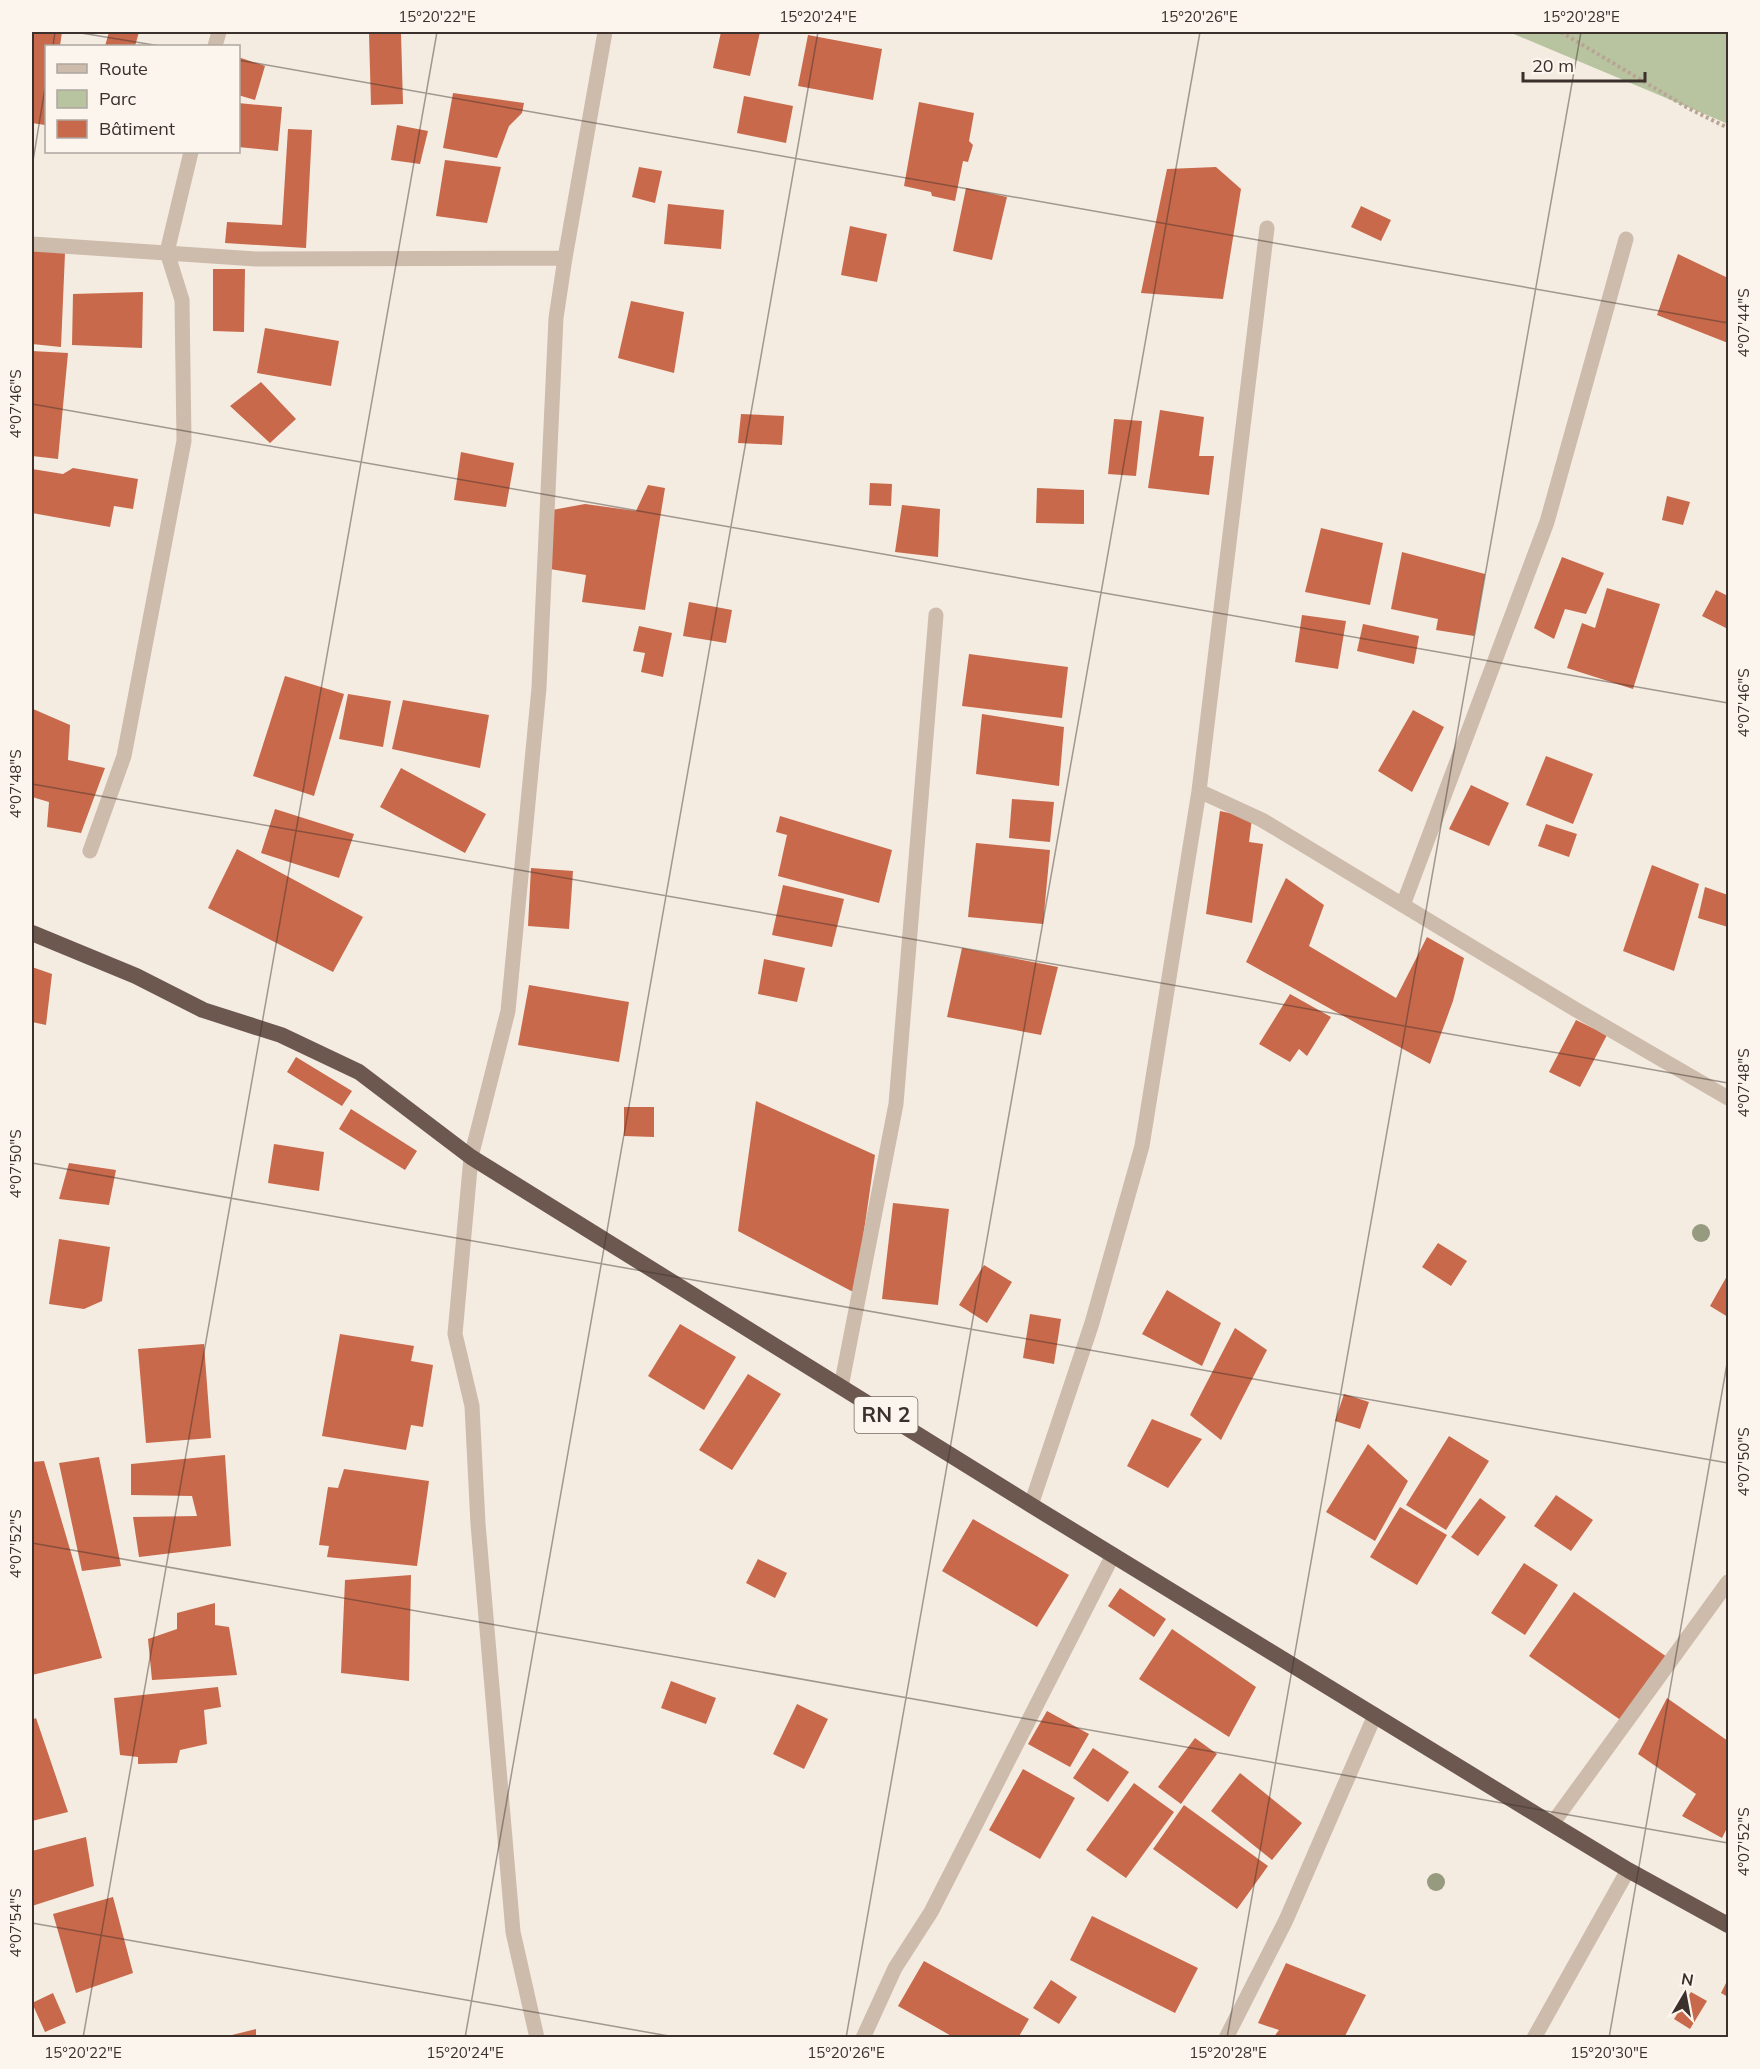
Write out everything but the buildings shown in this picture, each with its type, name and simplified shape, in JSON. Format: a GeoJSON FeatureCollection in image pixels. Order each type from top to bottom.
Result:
{"type":"FeatureCollection","features":[{"type":"Feature","properties":{"kind":"highway","name":"RN 2"},"geometry":{"type":"LineString","coordinates":[[32,933],[136,976],[203,1010],[281,1035],[359,1072],[471,1157],[1031,1505],[1552,1824],[1628,1870],[1728,1925]]}},
{"type":"Feature","properties":{"kind":"street"},"geometry":{"type":"LineString","coordinates":[[537,2037],[513,1932],[478,1524],[472,1406],[455,1334],[471,1157],[508,1011],[539,688],[556,318],[605,32]]}},
{"type":"Feature","properties":{"kind":"street"},"geometry":{"type":"LineString","coordinates":[[90,851],[124,756],[184,441],[182,300],[167,252],[191,153]]}},
{"type":"Feature","properties":{"kind":"street"},"geometry":{"type":"LineString","coordinates":[[1031,1505],[1092,1323],[1142,1146],[1199,790],[1267,228]]}},
{"type":"Feature","properties":{"kind":"street"},"geometry":{"type":"LineString","coordinates":[[1403,905],[1547,522],[1626,239]]}},
{"type":"Feature","properties":{"kind":"street"},"geometry":{"type":"LineString","coordinates":[[32,244],[257,259],[565,258]]}},
{"type":"Feature","properties":{"kind":"street"},"geometry":{"type":"LineString","coordinates":[[842,1387],[896,1104],[936,615]]}},
{"type":"Feature","properties":{"kind":"street"},"geometry":{"type":"LineString","coordinates":[[1199,790],[1262,820],[1573,1008],[1728,1098]]}},
{"type":"Feature","properties":{"kind":"street"},"geometry":{"type":"LineString","coordinates":[[863,2037],[895,1968],[931,1912],[1113,1555]]}},
{"type":"Feature","properties":{"kind":"street"},"geometry":{"type":"LineString","coordinates":[[1552,1824],[1728,1582]]}},
{"type":"Feature","properties":{"kind":"street"},"geometry":{"type":"LineString","coordinates":[[1226,2037],[1287,1920],[1375,1715]]}},
{"type":"Feature","properties":{"kind":"street"},"geometry":{"type":"LineString","coordinates":[[1534,2037],[1628,1870]]}},
{"type":"Feature","properties":{"kind":"path"},"geometry":{"type":"LineString","coordinates":[[1561,32],[1688,108],[1728,128]]}},
{"type":"Feature","properties":{"kind":"green space"},"geometry":{"type":"Polygon","coordinates":[[[1509,32],[1728,32],[1728,124],[1509,32]]]}}]}
